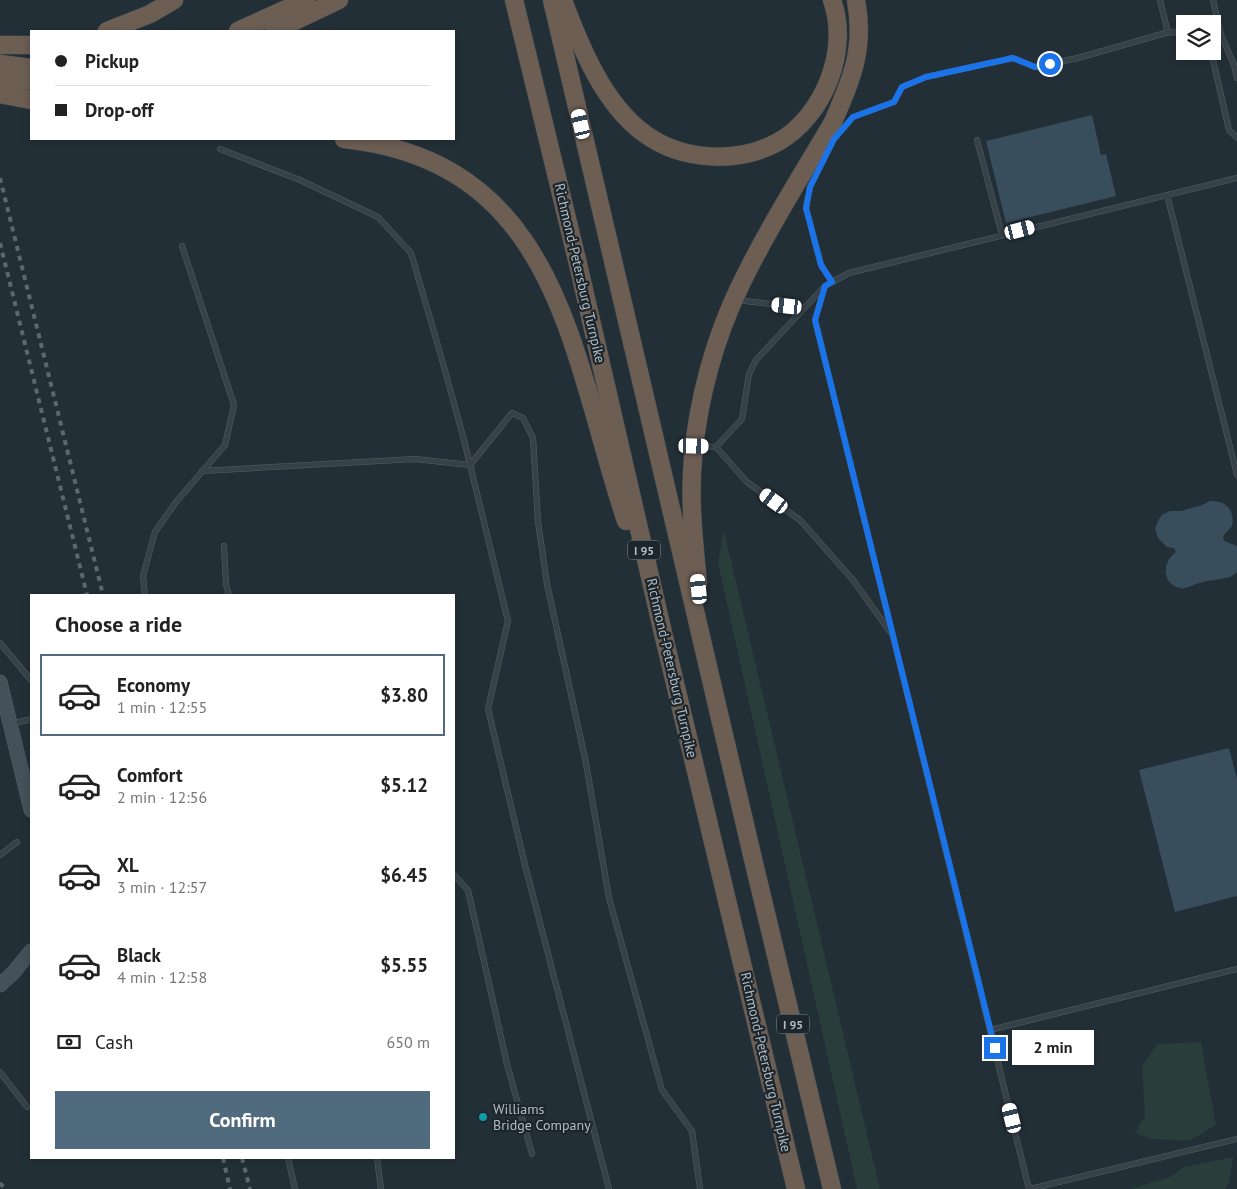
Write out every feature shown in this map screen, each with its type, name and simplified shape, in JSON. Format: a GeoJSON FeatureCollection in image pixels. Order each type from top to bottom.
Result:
{"type":"FeatureCollection","features":[{"type":"Feature","properties":{"kind":"highway"},"geometry":{"type":"LineString","coordinates":[[110,30],[150,14],[174,0]]}},
{"type":"Feature","properties":{"kind":"highway"},"geometry":{"type":"LineString","coordinates":[[240,30],[306,0]]}},
{"type":"Feature","properties":{"kind":"highway"},"geometry":{"type":"LineString","coordinates":[[276,30],[339,0]]}},
{"type":"Feature","properties":{"kind":"highway","name":"Richmond-Petersburg Turnpike"},"geometry":{"type":"LineString","coordinates":[[514,0],[796,1189]]}},
{"type":"Feature","properties":{"kind":"highway","name":"I 95"},"geometry":{"type":"LineString","coordinates":[[552,0],[832,1189]]}},
{"type":"Feature","properties":{"kind":"highway"},"geometry":{"type":"LineString","coordinates":[[563,0],[589,61],[623,115],[646,135],[659,143],[690,154],[710,157],[756,151],[777,142],[802,123],[823,93],[835,62],[838,32],[837,17],[832,0]]}},
{"type":"Feature","properties":{"kind":"highway"},"geometry":{"type":"LineString","coordinates":[[714,688],[700,598],[692,488],[694,446],[703,396],[712,361],[734,300],[754,258],[833,122],[843,99],[852,75],[859,45],[860,28],[856,0]]}},
{"type":"Feature","properties":{"kind":"highway"},"geometry":{"type":"LineString","coordinates":[[1,45],[30,45]]}},
{"type":"Feature","properties":{"kind":"highway"},"geometry":{"type":"LineString","coordinates":[[4,71],[30,68]]}},
{"type":"Feature","properties":{"kind":"highway"},"geometry":{"type":"LineString","coordinates":[[4,71],[30,81]]}},
{"type":"Feature","properties":{"kind":"highway"},"geometry":{"type":"LineString","coordinates":[[351,140],[380,144],[404,151],[466,181],[502,212],[530,249],[544,272],[576,346],[624,514],[663,633]]}},
{"type":"Feature","properties":{"kind":"street"},"geometry":{"type":"LineString","coordinates":[[0,682],[29,793]]}},
{"type":"Feature","properties":{"kind":"street"},"geometry":{"type":"LineString","coordinates":[[0,985],[30,952]]}},
{"type":"Feature","properties":{"kind":"lane"},"geometry":{"type":"LineString","coordinates":[[1160,0],[1168,33]]}},
{"type":"Feature","properties":{"kind":"lane"},"geometry":{"type":"LineString","coordinates":[[1213,0],[1216,15]]}},
{"type":"Feature","properties":{"kind":"lane"},"geometry":{"type":"LineString","coordinates":[[832,282],[821,265],[806,208],[810,187],[834,139],[853,117],[894,102],[902,87],[926,77],[1013,58],[1035,67],[1078,58],[1168,33],[1176,33]]}},
{"type":"Feature","properties":{"kind":"lane"},"geometry":{"type":"LineString","coordinates":[[1221,35],[1234,65],[1237,78]]}},
{"type":"Feature","properties":{"kind":"lane"},"geometry":{"type":"LineString","coordinates":[[1213,60],[1229,130],[1237,138]]}},
{"type":"Feature","properties":{"kind":"lane"},"geometry":{"type":"LineString","coordinates":[[977,140],[1002,235]]}},
{"type":"Feature","properties":{"kind":"lane"},"geometry":{"type":"LineString","coordinates":[[220,149],[300,180],[378,217],[411,253],[470,465],[508,621],[488,709],[525,866],[609,1189]]}},
{"type":"Feature","properties":{"kind":"lane"},"geometry":{"type":"LineString","coordinates":[[716,447],[742,419],[749,374],[756,360],[825,286],[849,273],[1237,178]]}},
{"type":"Feature","properties":{"kind":"lane"},"geometry":{"type":"LineString","coordinates":[[1167,195],[1237,475]]}},
{"type":"Feature","properties":{"kind":"lane"},"geometry":{"type":"LineString","coordinates":[[145,594],[143,576],[155,532],[176,502],[225,445],[234,405],[182,246]]}},
{"type":"Feature","properties":{"kind":"lane"},"geometry":{"type":"LineString","coordinates":[[825,286],[815,320],[1029,1189],[1237,1139]]}},
{"type":"Feature","properties":{"kind":"lane"},"geometry":{"type":"LineString","coordinates":[[734,300],[805,308]]}},
{"type":"Feature","properties":{"kind":"lane"},"geometry":{"type":"LineString","coordinates":[[470,465],[512,413],[523,418],[532,438],[538,522],[547,584],[586,763],[609,898],[662,1090],[692,1131],[700,1189]]}},
{"type":"Feature","properties":{"kind":"lane"},"geometry":{"type":"LineString","coordinates":[[694,446],[716,447],[747,482],[800,520],[853,580],[893,634]]}},
{"type":"Feature","properties":{"kind":"lane"},"geometry":{"type":"LineString","coordinates":[[202,472],[415,459],[470,465]]}},
{"type":"Feature","properties":{"kind":"lane"},"geometry":{"type":"LineString","coordinates":[[224,546],[226,584],[229,594]]}},
{"type":"Feature","properties":{"kind":"lane"},"geometry":{"type":"LineString","coordinates":[[0,643],[30,679]]}},
{"type":"Feature","properties":{"kind":"lane"},"geometry":{"type":"LineString","coordinates":[[11,724],[30,719]]}},
{"type":"Feature","properties":{"kind":"lane"},"geometry":{"type":"LineString","coordinates":[[0,855],[17,842]]}},
{"type":"Feature","properties":{"kind":"lane"},"geometry":{"type":"LineString","coordinates":[[455,876],[468,890],[507,1064],[532,1154]]}},
{"type":"Feature","properties":{"kind":"lane"},"geometry":{"type":"LineString","coordinates":[[990,1030],[1237,969]]}},
{"type":"Feature","properties":{"kind":"lane"},"geometry":{"type":"LineString","coordinates":[[0,1072],[27,1107]]}},
{"type":"Feature","properties":{"kind":"lane"},"geometry":{"type":"LineString","coordinates":[[288,1159],[295,1189]]}},
{"type":"Feature","properties":{"kind":"lane"},"geometry":{"type":"LineString","coordinates":[[378,1159],[380,1189]]}},
{"type":"Feature","properties":{"kind":"green space"},"geometry":{"type":"Polygon","coordinates":[[[724,531],[880,1189],[857,1189],[718,563],[724,531]]]}},
{"type":"Feature","properties":{"kind":"green space"},"geometry":{"type":"Polygon","coordinates":[[[1201,1042],[1216,1125],[1189,1141],[1152,1139],[1135,1133],[1145,1116],[1142,1067],[1157,1044],[1201,1042]]]}},
{"type":"Feature","properties":{"kind":"green space"},"geometry":{"type":"Polygon","coordinates":[[[1233,1157],[1229,1182],[1225,1189],[1130,1189],[1170,1177],[1184,1167],[1233,1157]]]}},
{"type":"Feature","properties":{"kind":"water"},"geometry":{"type":"Polygon","coordinates":[[[1092,115],[1101,155],[1106,154],[1116,196],[1006,223],[986,141],[1092,115]]]}},
{"type":"Feature","properties":{"kind":"water"},"geometry":{"type":"Polygon","coordinates":[[[1210,501],[1221,502],[1231,511],[1232,526],[1223,536],[1224,541],[1237,546],[1237,572],[1230,577],[1200,583],[1187,588],[1174,586],[1167,578],[1166,567],[1171,556],[1176,552],[1174,548],[1167,547],[1158,538],[1155,528],[1162,515],[1170,511],[1181,511],[1210,501]]]}},
{"type":"Feature","properties":{"kind":"water"},"geometry":{"type":"Polygon","coordinates":[[[1229,748],[1237,779],[1237,896],[1175,912],[1139,770],[1229,748]]]}},
{"type":"Feature","properties":{"kind":"railway"},"geometry":{"type":"LineString","coordinates":[[0,178],[103,594]]}},
{"type":"Feature","properties":{"kind":"railway"},"geometry":{"type":"LineString","coordinates":[[0,243],[87,594]]}},
{"type":"Feature","properties":{"kind":"railway"},"geometry":{"type":"LineString","coordinates":[[223,1159],[230,1189]]}},
{"type":"Feature","properties":{"kind":"railway"},"geometry":{"type":"LineString","coordinates":[[242,1159],[250,1189]]}},
{"type":"Feature","properties":{"kind":"railway"},"geometry":{"type":"LineString","coordinates":[[0,1183],[5,1189]]}},
{"type":"Feature","properties":{"kind":"place","name":"Williams Bridge Company"},"geometry":{"type":"Point","coordinates":[483,1117]}},
{"type":"Feature","properties":{"kind":"route"},"geometry":{"type":"LineString","coordinates":[[995,1048],[815,320],[825,286],[832,282],[821,265],[806,208],[810,187],[834,139],[853,117],[894,102],[902,87],[926,77],[1013,58],[1025,61],[1035,67],[1050,64]]}}]}
